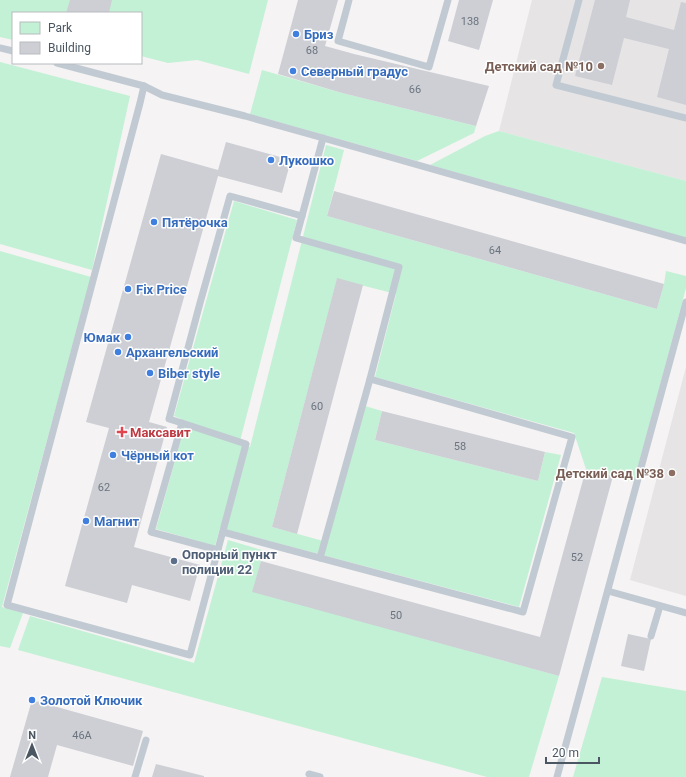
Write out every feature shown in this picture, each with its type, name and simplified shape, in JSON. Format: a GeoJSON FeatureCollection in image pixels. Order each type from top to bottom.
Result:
{"type":"FeatureCollection","features":[{"type":"Feature","properties":{"kind":"lane"},"geometry":{"type":"LineString","coordinates":[[349,0],[338,42],[429,67],[448,0]]}},
{"type":"Feature","properties":{"kind":"lane"},"geometry":{"type":"LineString","coordinates":[[579,0],[556,85],[686,118]]}},
{"type":"Feature","properties":{"kind":"lane"},"geometry":{"type":"LineString","coordinates":[[0,48],[12,51]]}},
{"type":"Feature","properties":{"kind":"lane"},"geometry":{"type":"LineString","coordinates":[[61,64],[144,86],[162,95],[245,116],[686,241]]}},
{"type":"Feature","properties":{"kind":"lane"},"geometry":{"type":"LineString","coordinates":[[144,86],[121,178],[7,605],[190,655],[246,444],[169,420],[230,196],[302,216]]}},
{"type":"Feature","properties":{"kind":"lane"},"geometry":{"type":"LineString","coordinates":[[320,558],[370,379],[399,267],[296,238],[323,138]]}},
{"type":"Feature","properties":{"kind":"lane"},"geometry":{"type":"LineString","coordinates":[[557,777],[686,302]]}},
{"type":"Feature","properties":{"kind":"lane"},"geometry":{"type":"LineString","coordinates":[[223,532],[523,612],[572,437],[370,379]]}},
{"type":"Feature","properties":{"kind":"lane"},"geometry":{"type":"LineString","coordinates":[[182,423],[151,532],[218,550]]}},
{"type":"Feature","properties":{"kind":"lane"},"geometry":{"type":"LineString","coordinates":[[608,591],[686,613]]}},
{"type":"Feature","properties":{"kind":"lane"},"geometry":{"type":"LineString","coordinates":[[651,636],[660,606]]}},
{"type":"Feature","properties":{"kind":"lane"},"geometry":{"type":"LineString","coordinates":[[135,777],[146,740]]}},
{"type":"Feature","properties":{"kind":"lane"},"geometry":{"type":"LineString","coordinates":[[309,774],[320,777]]}},
{"type":"Feature","properties":{"kind":"shaded area","name":"Детский сад №10"},"geometry":{"type":"Polygon","coordinates":[[[532,0],[686,0],[686,181],[499,131],[532,0]]]}},
{"type":"Feature","properties":{"kind":"shaded area","name":"Детский сад №38"},"geometry":{"type":"Polygon","coordinates":[[[686,367],[686,596],[630,580],[686,367]]]}},
{"type":"Feature","properties":{"kind":"green space"},"geometry":{"type":"Polygon","coordinates":[[[0,0],[268,0],[249,74],[197,60],[168,63],[142,56],[142,12],[12,12],[12,40],[0,37],[0,0]]]}},
{"type":"Feature","properties":{"kind":"green space"},"geometry":{"type":"Polygon","coordinates":[[[0,62],[130,96],[92,270],[0,244],[0,62]]]}},
{"type":"Feature","properties":{"kind":"green space"},"geometry":{"type":"Polygon","coordinates":[[[262,70],[342,93],[476,126],[474,133],[417,161],[250,114],[262,70]]]}},
{"type":"Feature","properties":{"kind":"green space"},"geometry":{"type":"Polygon","coordinates":[[[499,131],[686,181],[686,238],[430,165],[485,136],[499,131]]]}},
{"type":"Feature","properties":{"kind":"green space"},"geometry":{"type":"Polygon","coordinates":[[[326,145],[344,150],[327,216],[657,309],[666,271],[686,276],[686,288],[634,482],[586,469],[574,433],[375,377],[396,294],[337,279],[272,527],[327,542],[365,406],[382,411],[375,440],[538,481],[545,452],[561,455],[519,607],[220,528],[215,546],[156,529],[186,421],[174,416],[234,201],[297,220],[239,445],[250,447],[326,145]]]}},
{"type":"Feature","properties":{"kind":"green space"},"geometry":{"type":"Polygon","coordinates":[[[0,251],[91,277],[2,607],[23,613],[10,648],[0,646],[0,251]]]}},
{"type":"Feature","properties":{"kind":"green space"},"geometry":{"type":"Polygon","coordinates":[[[228,540],[262,550],[261,561],[253,591],[559,676],[529,777],[487,777],[18,650],[30,616],[194,663],[228,540]]]}},
{"type":"Feature","properties":{"kind":"green space"},"geometry":{"type":"Polygon","coordinates":[[[602,677],[686,691],[686,777],[573,777],[602,677]]]}},
{"type":"Feature","properties":{"kind":"building"},"geometry":{"type":"Polygon","coordinates":[[[70,0],[112,0],[109,12],[66,12],[70,0]]]}},
{"type":"Feature","properties":{"kind":"building"},"geometry":{"type":"Polygon","coordinates":[[[298,0],[338,0],[325,46],[489,86],[476,126],[342,93],[278,74],[298,0]]]}},
{"type":"Feature","properties":{"kind":"building"},"geometry":{"type":"Polygon","coordinates":[[[459,0],[493,0],[479,50],[448,41],[459,0]]]}},
{"type":"Feature","properties":{"kind":"building"},"geometry":{"type":"Polygon","coordinates":[[[595,0],[630,0],[626,17],[674,30],[681,2],[686,3],[686,105],[657,97],[669,49],[624,38],[612,85],[575,76],[595,0]]]}},
{"type":"Feature","properties":{"kind":"building"},"geometry":{"type":"Polygon","coordinates":[[[226,142],[291,160],[282,193],[218,176],[149,422],[167,427],[134,547],[200,565],[190,601],[132,585],[127,603],[65,586],[109,428],[86,422],[161,154],[218,170],[226,142]]]}},
{"type":"Feature","properties":{"kind":"building"},"geometry":{"type":"Polygon","coordinates":[[[334,191],[664,284],[657,309],[327,216],[334,191]]]}},
{"type":"Feature","properties":{"kind":"building"},"geometry":{"type":"Polygon","coordinates":[[[337,278],[363,285],[297,534],[272,527],[337,278]]]}},
{"type":"Feature","properties":{"kind":"building"},"geometry":{"type":"Polygon","coordinates":[[[382,411],[545,452],[538,481],[375,440],[382,411]]]}},
{"type":"Feature","properties":{"kind":"building"},"geometry":{"type":"Polygon","coordinates":[[[586,469],[613,476],[559,676],[252,592],[261,561],[540,637],[586,469]]]}},
{"type":"Feature","properties":{"kind":"building"},"geometry":{"type":"Polygon","coordinates":[[[628,634],[651,639],[644,671],[621,666],[628,634]]]}},
{"type":"Feature","properties":{"kind":"building"},"geometry":{"type":"Polygon","coordinates":[[[32,700],[143,731],[133,766],[57,745],[48,777],[10,777],[32,700]]]}},
{"type":"Feature","properties":{"kind":"building"},"geometry":{"type":"Polygon","coordinates":[[[156,764],[204,776],[204,777],[152,777],[156,764]]]}},
{"type":"Feature","properties":{"kind":"place","name":"Бриз"},"geometry":{"type":"Point","coordinates":[296,34]}},
{"type":"Feature","properties":{"kind":"place","name":"Детский сад №10"},"geometry":{"type":"Point","coordinates":[601,66]}},
{"type":"Feature","properties":{"kind":"place","name":"Северный градус"},"geometry":{"type":"Point","coordinates":[293,71]}},
{"type":"Feature","properties":{"kind":"place","name":"Лукошко"},"geometry":{"type":"Point","coordinates":[271,160]}},
{"type":"Feature","properties":{"kind":"place","name":"Пятёрочка"},"geometry":{"type":"Point","coordinates":[154,222]}},
{"type":"Feature","properties":{"kind":"place","name":"Fix Price"},"geometry":{"type":"Point","coordinates":[128,289]}},
{"type":"Feature","properties":{"kind":"place","name":"Юмак"},"geometry":{"type":"Point","coordinates":[128,337]}},
{"type":"Feature","properties":{"kind":"place","name":"Архангельский"},"geometry":{"type":"Point","coordinates":[118,352]}},
{"type":"Feature","properties":{"kind":"place","name":"Biber style"},"geometry":{"type":"Point","coordinates":[150,373]}},
{"type":"Feature","properties":{"kind":"place","name":"Максавит"},"geometry":{"type":"Point","coordinates":[122,432]}},
{"type":"Feature","properties":{"kind":"place","name":"Чёрный кот"},"geometry":{"type":"Point","coordinates":[113,455]}},
{"type":"Feature","properties":{"kind":"place","name":"Детский сад №38"},"geometry":{"type":"Point","coordinates":[672,473]}},
{"type":"Feature","properties":{"kind":"place","name":"Магнит"},"geometry":{"type":"Point","coordinates":[86,521]}},
{"type":"Feature","properties":{"kind":"place","name":"Опорный пункт полиции 22"},"geometry":{"type":"Point","coordinates":[174,561]}},
{"type":"Feature","properties":{"kind":"place","name":"Золотой Ключик"},"geometry":{"type":"Point","coordinates":[32,700]}}]}
